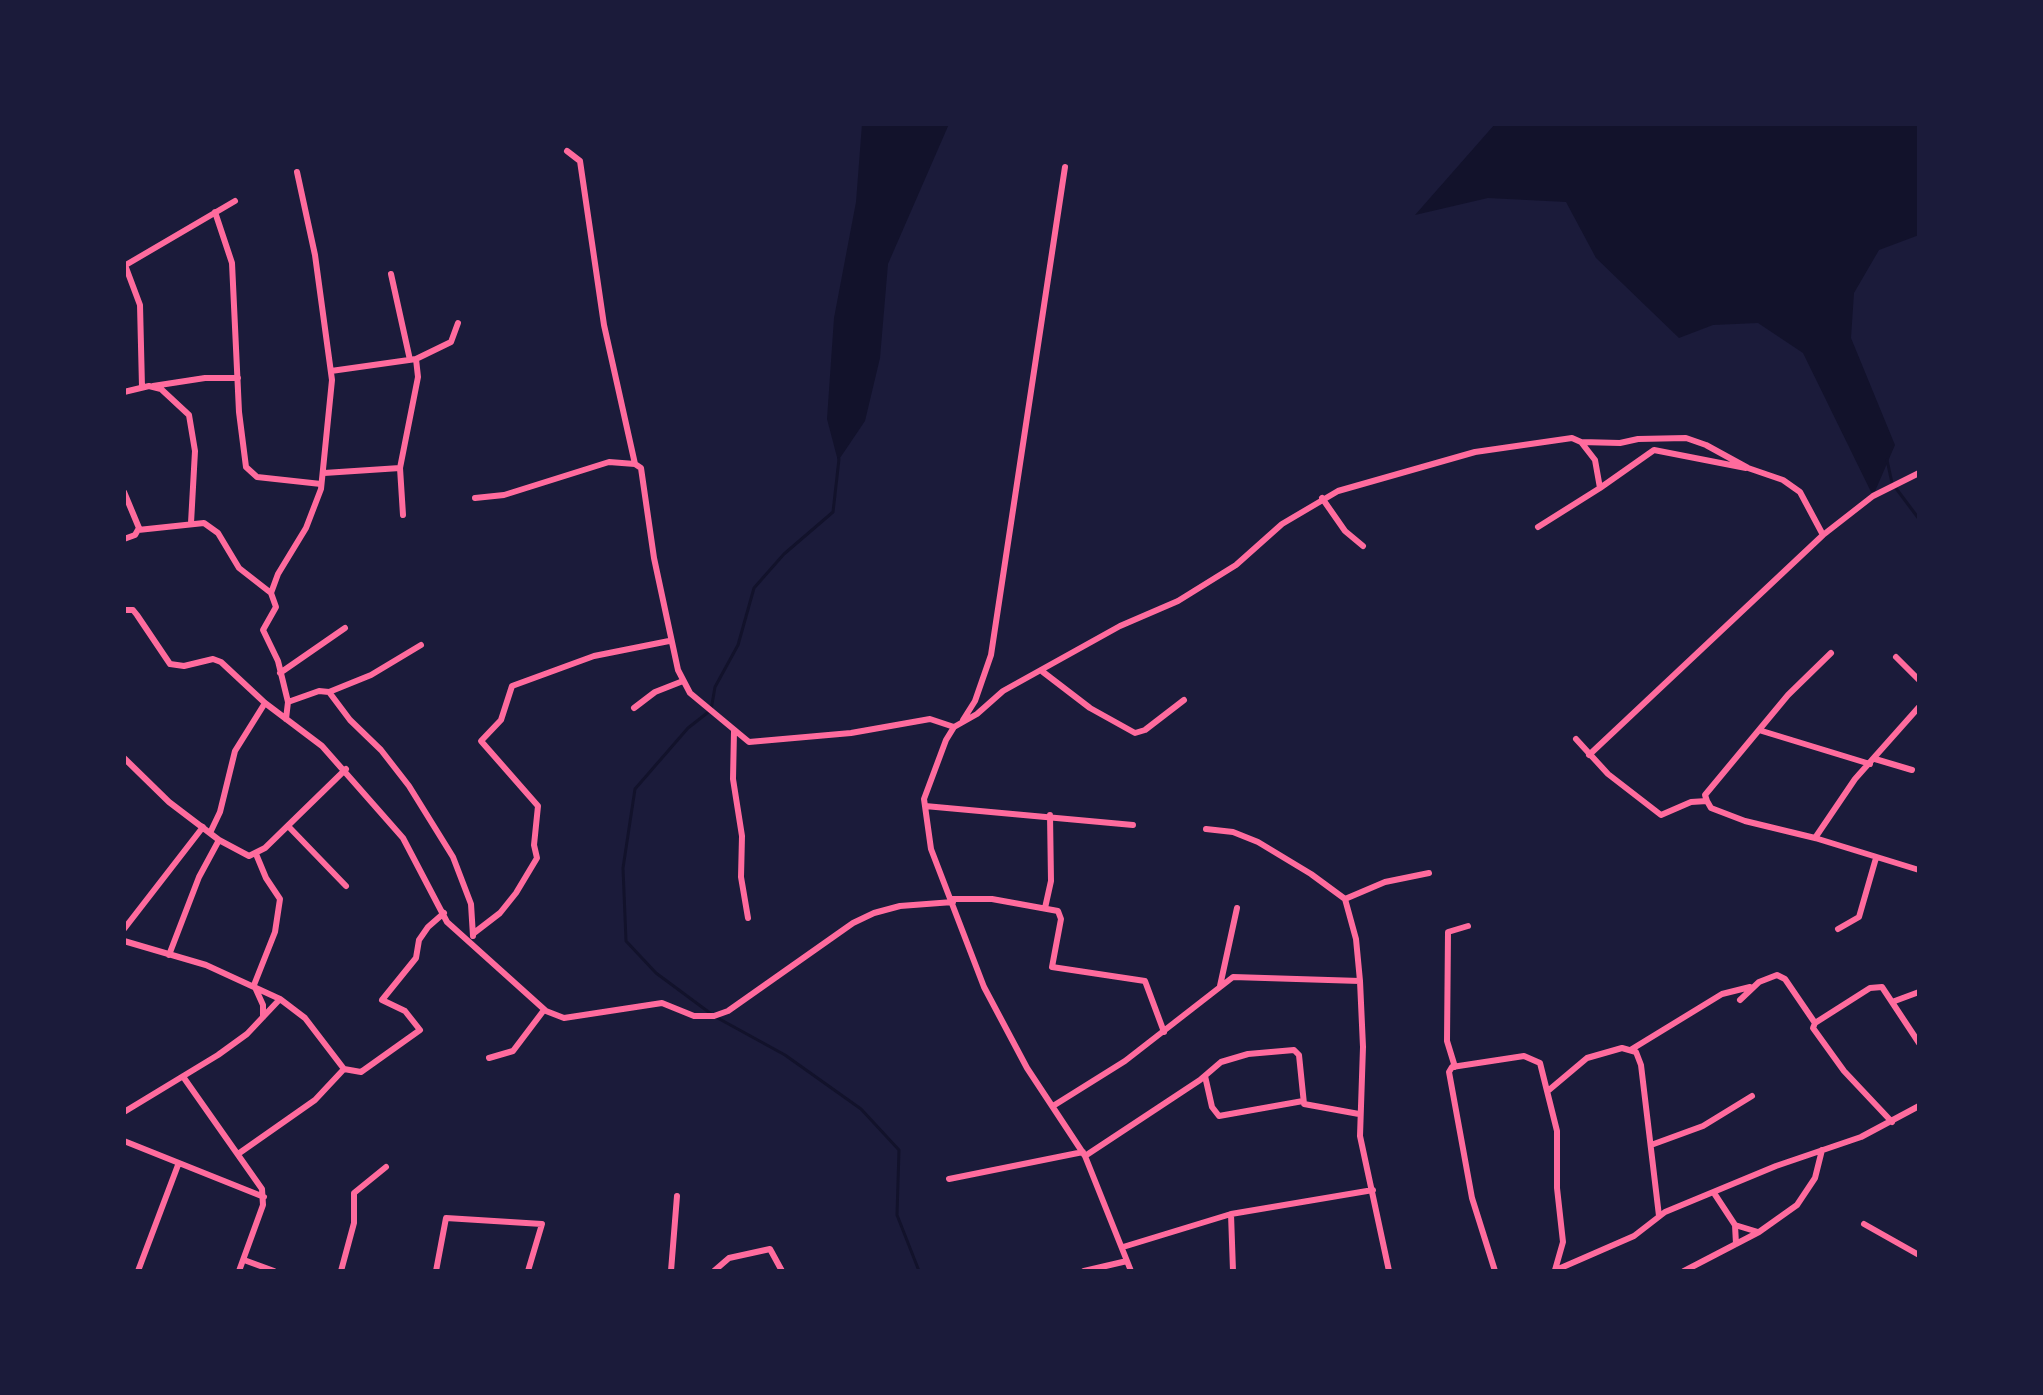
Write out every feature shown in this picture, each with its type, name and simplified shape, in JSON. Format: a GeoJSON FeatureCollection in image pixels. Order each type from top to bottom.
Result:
{"type":"FeatureCollection","features":[{"type":"Feature","properties":{"kind":"street"},"geometry":{"type":"LineString","coordinates":[[567,151],[580,161],[604,325],[635,464],[645,480],[654,558],[669,641],[683,681],[709,710],[749,742],[764,743],[930,719],[957,725],[1003,691],[1043,672],[1120,626],[1178,601],[1236,565],[1282,524],[1322,498],[1475,452],[1572,438],[1581,442],[1620,443],[1638,439],[1686,438],[1748,468]]}},
{"type":"Feature","properties":{"kind":"street"},"geometry":{"type":"LineString","coordinates":[[1065,167],[991,655],[975,701],[957,725],[927,785],[925,806],[931,849],[984,987],[1027,1068],[1084,1154],[1131,1271]]}},
{"type":"Feature","properties":{"kind":"street"},"geometry":{"type":"LineString","coordinates":[[271,593],[286,556],[306,528],[324,473],[331,371],[315,255],[297,172]]}},
{"type":"Feature","properties":{"kind":"street"},"geometry":{"type":"LineString","coordinates":[[146,387],[140,305],[125,265],[235,201]]}},
{"type":"Feature","properties":{"kind":"street"},"geometry":{"type":"LineString","coordinates":[[215,212],[232,263],[239,412],[246,467],[257,477],[321,484]]}},
{"type":"Feature","properties":{"kind":"street"},"geometry":{"type":"LineString","coordinates":[[391,274],[418,377],[400,468],[403,515]]}},
{"type":"Feature","properties":{"kind":"street"},"geometry":{"type":"LineString","coordinates":[[331,371],[413,359],[451,342],[458,323]]}},
{"type":"Feature","properties":{"kind":"street"},"geometry":{"type":"LineString","coordinates":[[124,392],[205,378],[238,378]]}},
{"type":"Feature","properties":{"kind":"street"},"geometry":{"type":"LineString","coordinates":[[146,387],[169,393],[189,415],[195,451],[191,523]]}},
{"type":"Feature","properties":{"kind":"street"},"geometry":{"type":"LineString","coordinates":[[1581,442],[1595,460],[1600,488]]}},
{"type":"Feature","properties":{"kind":"street"},"geometry":{"type":"LineString","coordinates":[[1538,527],[1654,450],[1773,475],[1800,492],[1823,535]]}},
{"type":"Feature","properties":{"kind":"street"},"geometry":{"type":"LineString","coordinates":[[475,498],[504,495],[609,462],[635,464]]}},
{"type":"Feature","properties":{"kind":"street"},"geometry":{"type":"LineString","coordinates":[[324,473],[400,468]]}},
{"type":"Feature","properties":{"kind":"street"},"geometry":{"type":"LineString","coordinates":[[1589,755],[1823,535],[1873,496],[1919,473]]}},
{"type":"Feature","properties":{"kind":"street"},"geometry":{"type":"LineString","coordinates":[[124,492],[138,530]]}},
{"type":"Feature","properties":{"kind":"street"},"geometry":{"type":"LineString","coordinates":[[1322,498],[1345,531],[1363,546]]}},
{"type":"Feature","properties":{"kind":"street"},"geometry":{"type":"LineString","coordinates":[[124,539],[138,530],[191,523],[211,526],[239,568],[271,593],[276,607],[263,630],[288,702],[286,719]]}},
{"type":"Feature","properties":{"kind":"street"},"geometry":{"type":"LineString","coordinates":[[124,599],[126,609],[137,615],[170,664],[184,666],[213,659],[221,662],[265,703],[346,769],[403,838],[447,922],[544,1010],[564,1018],[662,1003],[694,1016],[714,1016],[767,986],[853,923],[900,906],[992,899],[1045,908],[1061,914],[1052,967],[1145,981],[1164,1032]]}},
{"type":"Feature","properties":{"kind":"street"},"geometry":{"type":"LineString","coordinates":[[280,673],[345,628]]}},
{"type":"Feature","properties":{"kind":"street"},"geometry":{"type":"LineString","coordinates":[[474,933],[508,903],[537,858],[534,845],[538,806],[481,741],[501,720],[512,686],[594,656],[669,641]]}},
{"type":"Feature","properties":{"kind":"street"},"geometry":{"type":"LineString","coordinates":[[288,702],[319,691],[329,692],[371,675],[421,645]]}},
{"type":"Feature","properties":{"kind":"street"},"geometry":{"type":"LineString","coordinates":[[1831,653],[1788,695],[1762,731],[1705,795],[1707,801],[1711,808],[1745,821],[1815,838],[1919,870]]}},
{"type":"Feature","properties":{"kind":"street"},"geometry":{"type":"LineString","coordinates":[[1896,657],[1919,680]]}},
{"type":"Feature","properties":{"kind":"street"},"geometry":{"type":"LineString","coordinates":[[1043,672],[1090,708],[1135,733],[1145,730],[1184,700]]}},
{"type":"Feature","properties":{"kind":"street"},"geometry":{"type":"LineString","coordinates":[[634,708],[655,692],[683,681]]}},
{"type":"Feature","properties":{"kind":"street"},"geometry":{"type":"LineString","coordinates":[[329,692],[350,720],[381,750],[441,835],[471,904],[473,943]]}},
{"type":"Feature","properties":{"kind":"street"},"geometry":{"type":"LineString","coordinates":[[210,833],[220,812],[235,751],[265,703]]}},
{"type":"Feature","properties":{"kind":"street"},"geometry":{"type":"LineString","coordinates":[[1815,838],[1872,761],[1919,707]]}},
{"type":"Feature","properties":{"kind":"street"},"geometry":{"type":"LineString","coordinates":[[734,730],[733,779],[742,836],[741,877],[748,918]]}},
{"type":"Feature","properties":{"kind":"street"},"geometry":{"type":"LineString","coordinates":[[1762,731],[1912,770]]}},
{"type":"Feature","properties":{"kind":"street"},"geometry":{"type":"LineString","coordinates":[[1576,739],[1589,755],[1661,815],[1691,802],[1707,801]]}},
{"type":"Feature","properties":{"kind":"street"},"geometry":{"type":"LineString","coordinates":[[124,758],[210,833],[242,854],[256,854],[346,769]]}},
{"type":"Feature","properties":{"kind":"street"},"geometry":{"type":"LineString","coordinates":[[124,773],[131,766]]}},
{"type":"Feature","properties":{"kind":"street"},"geometry":{"type":"LineString","coordinates":[[925,806],[1050,815],[1133,825]]}},
{"type":"Feature","properties":{"kind":"street"},"geometry":{"type":"LineString","coordinates":[[1045,908],[1051,881],[1050,815]]}},
{"type":"Feature","properties":{"kind":"street"},"geometry":{"type":"LineString","coordinates":[[288,826],[346,886]]}},
{"type":"Feature","properties":{"kind":"street"},"geometry":{"type":"LineString","coordinates":[[124,929],[203,827]]}},
{"type":"Feature","properties":{"kind":"street"},"geometry":{"type":"LineString","coordinates":[[1206,829],[1233,832],[1258,842],[1345,899],[1356,939],[1360,981],[1363,1047],[1360,1136],[1389,1271]]}},
{"type":"Feature","properties":{"kind":"street"},"geometry":{"type":"LineString","coordinates":[[169,955],[199,877],[219,840]]}},
{"type":"Feature","properties":{"kind":"street"},"geometry":{"type":"LineString","coordinates":[[256,854],[266,878],[280,899],[275,932],[254,985],[263,1005],[263,1017]]}},
{"type":"Feature","properties":{"kind":"street"},"geometry":{"type":"LineString","coordinates":[[1838,929],[1859,917],[1876,858]]}},
{"type":"Feature","properties":{"kind":"street"},"geometry":{"type":"LineString","coordinates":[[1345,899],[1385,882],[1429,873]]}},
{"type":"Feature","properties":{"kind":"street"},"geometry":{"type":"LineString","coordinates":[[1220,986],[1237,908]]}},
{"type":"Feature","properties":{"kind":"street"},"geometry":{"type":"LineString","coordinates":[[124,941],[254,985],[280,999],[305,1018],[344,1069],[365,1072],[420,1030],[405,1011],[382,1000],[416,958],[419,940],[428,927],[444,913]]}},
{"type":"Feature","properties":{"kind":"street"},"geometry":{"type":"LineString","coordinates":[[1455,1067],[1447,1041],[1448,932],[1468,926]]}},
{"type":"Feature","properties":{"kind":"street"},"geometry":{"type":"LineString","coordinates":[[1053,1106],[1164,1032],[1220,986],[1241,975],[1360,981]]}},
{"type":"Feature","properties":{"kind":"street"},"geometry":{"type":"LineString","coordinates":[[1549,1090],[1587,1058],[1632,1049],[1722,994],[1781,976],[1844,1071],[1892,1122]]}},
{"type":"Feature","properties":{"kind":"street"},"geometry":{"type":"LineString","coordinates":[[1740,1000],[1750,987]]}},
{"type":"Feature","properties":{"kind":"street"},"geometry":{"type":"LineString","coordinates":[[1815,1023],[1870,988],[1882,987],[1919,1043]]}},
{"type":"Feature","properties":{"kind":"street"},"geometry":{"type":"LineString","coordinates":[[1892,1002],[1919,992]]}},
{"type":"Feature","properties":{"kind":"street"},"geometry":{"type":"LineString","coordinates":[[124,1112],[184,1078],[247,1034],[280,999]]}},
{"type":"Feature","properties":{"kind":"street"},"geometry":{"type":"LineString","coordinates":[[489,1058],[513,1051],[544,1010]]}},
{"type":"Feature","properties":{"kind":"street"},"geometry":{"type":"LineString","coordinates":[[1632,1049],[1641,1065],[1659,1216]]}},
{"type":"Feature","properties":{"kind":"street"},"geometry":{"type":"LineString","coordinates":[[949,1179],[985,1169],[1084,1154],[1230,1057],[1294,1050],[1299,1055],[1303,1101],[1307,1106],[1359,1114]]}},
{"type":"Feature","properties":{"kind":"street"},"geometry":{"type":"LineString","coordinates":[[1495,1271],[1472,1198],[1449,1072],[1455,1067],[1531,1056],[1540,1063],[1557,1131],[1557,1188],[1563,1242],[1554,1270]]}},
{"type":"Feature","properties":{"kind":"street"},"geometry":{"type":"LineString","coordinates":[[238,1154],[315,1100],[344,1069]]}},
{"type":"Feature","properties":{"kind":"street"},"geometry":{"type":"LineString","coordinates":[[1205,1076],[1212,1107],[1219,1116],[1303,1101]]}},
{"type":"Feature","properties":{"kind":"street"},"geometry":{"type":"LineString","coordinates":[[184,1078],[238,1154],[264,1197],[239,1271]]}},
{"type":"Feature","properties":{"kind":"street"},"geometry":{"type":"LineString","coordinates":[[1651,1145],[1703,1126],[1752,1096]]}},
{"type":"Feature","properties":{"kind":"street"},"geometry":{"type":"LineString","coordinates":[[1554,1270],[1634,1236],[1672,1209],[1892,1122],[1919,1106]]}},
{"type":"Feature","properties":{"kind":"street"},"geometry":{"type":"LineString","coordinates":[[124,1141],[264,1197]]}},
{"type":"Feature","properties":{"kind":"street"},"geometry":{"type":"LineString","coordinates":[[1684,1271],[1759,1232],[1797,1205],[1820,1168],[1822,1150]]}},
{"type":"Feature","properties":{"kind":"street"},"geometry":{"type":"LineString","coordinates":[[138,1271],[178,1165]]}},
{"type":"Feature","properties":{"kind":"street"},"geometry":{"type":"LineString","coordinates":[[341,1271],[356,1217],[354,1193],[386,1167]]}},
{"type":"Feature","properties":{"kind":"street"},"geometry":{"type":"LineString","coordinates":[[1123,1247],[1231,1214],[1373,1190]]}},
{"type":"Feature","properties":{"kind":"street"},"geometry":{"type":"LineString","coordinates":[[1714,1193],[1735,1225],[1736,1244]]}},
{"type":"Feature","properties":{"kind":"street"},"geometry":{"type":"LineString","coordinates":[[671,1271],[677,1196]]}},
{"type":"Feature","properties":{"kind":"street"},"geometry":{"type":"LineString","coordinates":[[1657,1202],[1672,1209]]}},
{"type":"Feature","properties":{"kind":"street"},"geometry":{"type":"LineString","coordinates":[[1231,1214],[1233,1271]]}},
{"type":"Feature","properties":{"kind":"street"},"geometry":{"type":"LineString","coordinates":[[436,1271],[446,1218],[542,1224],[528,1271]]}},
{"type":"Feature","properties":{"kind":"street"},"geometry":{"type":"LineString","coordinates":[[1864,1224],[1919,1255]]}},
{"type":"Feature","properties":{"kind":"street"},"geometry":{"type":"LineString","coordinates":[[1735,1225],[1759,1232]]}},
{"type":"Feature","properties":{"kind":"street"},"geometry":{"type":"LineString","coordinates":[[714,1271],[729,1258],[770,1249],[782,1271]]}},
{"type":"Feature","properties":{"kind":"street"},"geometry":{"type":"LineString","coordinates":[[244,1260],[274,1271]]}},
{"type":"Feature","properties":{"kind":"street"},"geometry":{"type":"LineString","coordinates":[[1084,1271],[1127,1261]]}},
{"type":"Feature","properties":{"kind":"shaded area"},"geometry":{"type":"Polygon","coordinates":[[[862,124],[949,124],[888,264],[880,358],[865,421],[838,461],[827,419],[834,318],[856,202],[862,124]]]}},
{"type":"Feature","properties":{"kind":"shaded area"},"geometry":{"type":"Polygon","coordinates":[[[1495,124],[1919,124],[1919,235],[1879,250],[1854,293],[1851,338],[1895,445],[1873,496],[1803,353],[1758,323],[1713,325],[1679,338],[1596,258],[1566,202],[1488,198],[1415,215],[1495,124]]]}},
{"type":"Feature","properties":{"kind":"waterway"},"geometry":{"type":"LineString","coordinates":[[839,459],[833,512],[784,554],[754,588],[738,645],[715,687],[711,710],[688,728],[635,789],[623,868],[626,941],[656,973],[714,1016],[785,1055],[861,1109],[899,1150],[897,1215],[919,1271]]}},
{"type":"Feature","properties":{"kind":"waterway"},"geometry":{"type":"LineString","coordinates":[[1887,460],[1892,483],[1919,519]]}}]}
